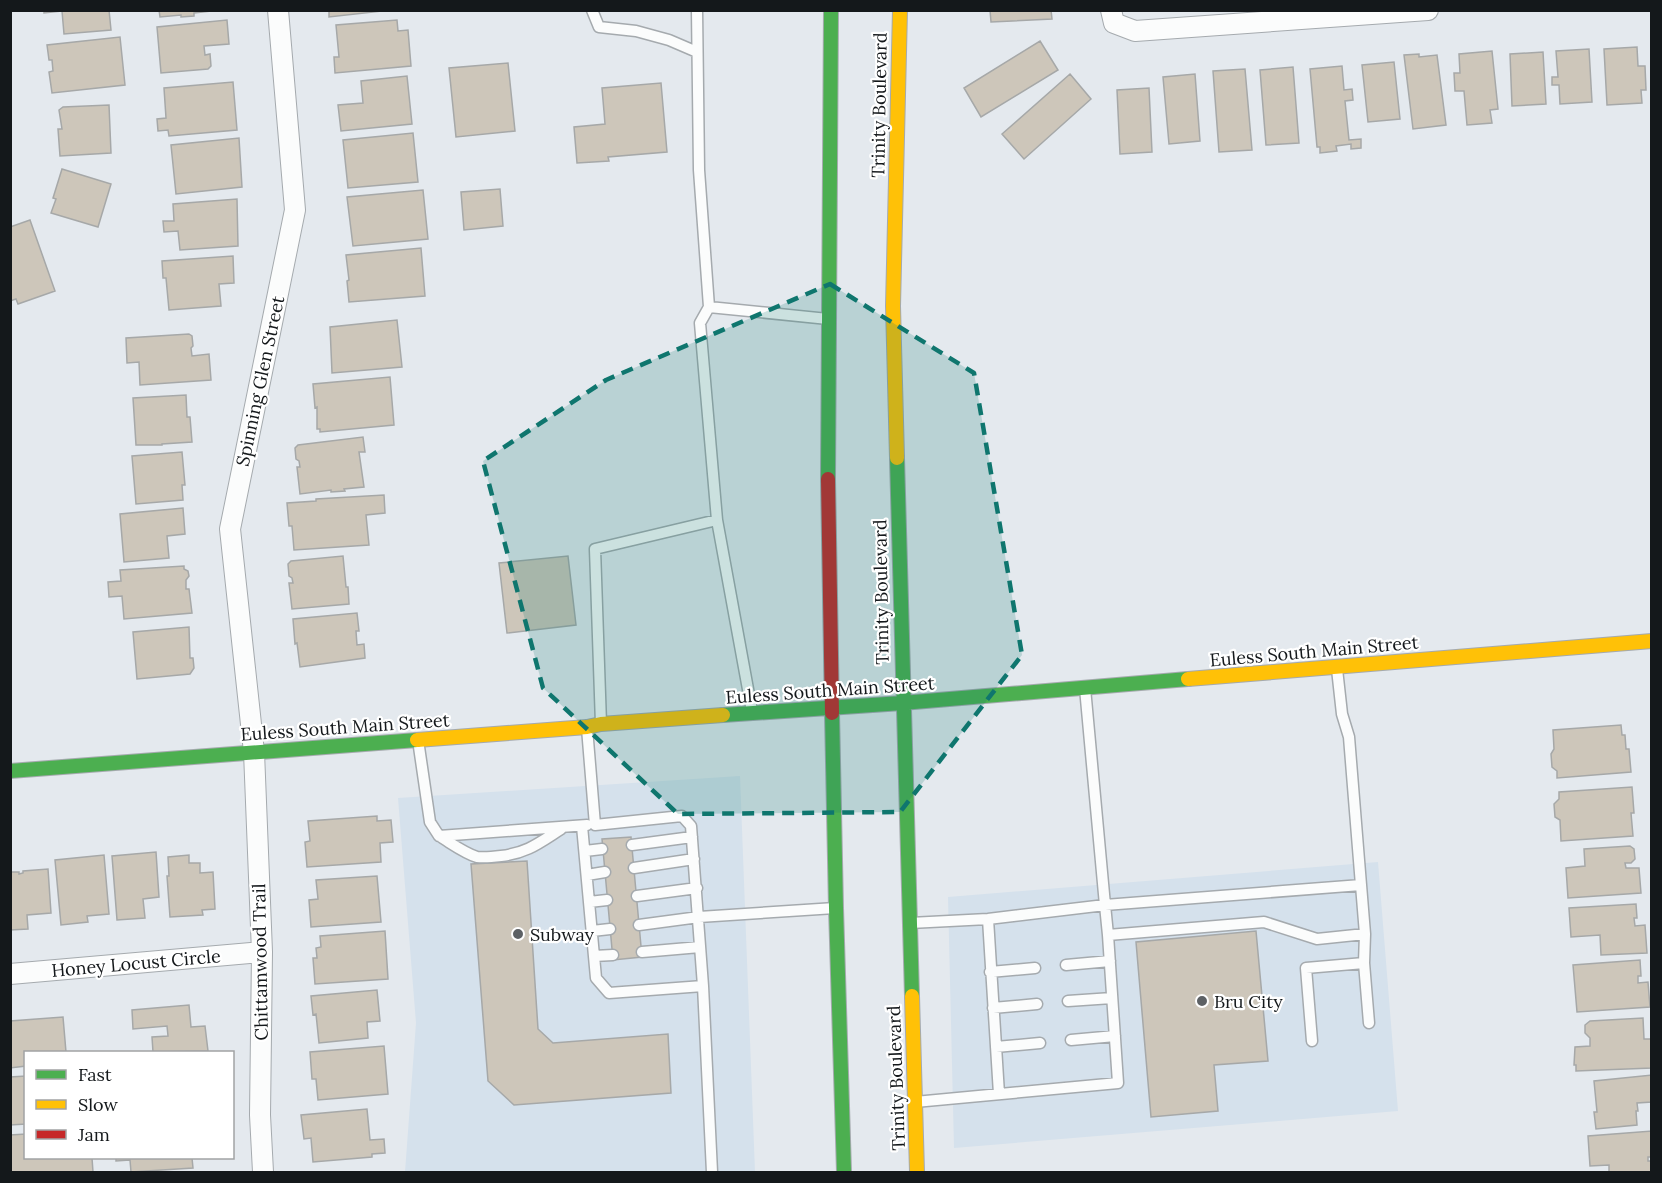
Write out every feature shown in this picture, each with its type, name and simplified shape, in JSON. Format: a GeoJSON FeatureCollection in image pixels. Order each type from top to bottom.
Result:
{"type":"FeatureCollection","features":[{"type":"Feature","properties":{"kind":"main road"},"geometry":{"type":"LineString","coordinates":[[831,10],[828,485],[836,908],[844,1173]]}},
{"type":"Feature","properties":{"kind":"main road","name":"Trinity Boulevard"},"geometry":{"type":"LineString","coordinates":[[900,10],[892,306],[917,1173]]}},
{"type":"Feature","properties":{"kind":"main road","name":"Euless South Main Street"},"geometry":{"type":"LineString","coordinates":[[10,771],[902,703],[1652,641]]}},
{"type":"Feature","properties":{"kind":"street","name":"Spinning Glen Street"},"geometry":{"type":"LineString","coordinates":[[254,752],[230,529],[295,210],[278,10]]}},
{"type":"Feature","properties":{"kind":"street"},"geometry":{"type":"LineString","coordinates":[[1111,10],[1114,23],[1135,31],[1428,10]]}},
{"type":"Feature","properties":{"kind":"street","name":"Chittamwood Trail"},"geometry":{"type":"LineString","coordinates":[[254,752],[262,952],[260,1115],[263,1173]]}},
{"type":"Feature","properties":{"kind":"street","name":"Honey Locust Circle"},"geometry":{"type":"LineString","coordinates":[[10,974],[262,952]]}},
{"type":"Feature","properties":{"kind":"lane"},"geometry":{"type":"LineString","coordinates":[[592,10],[599,27],[636,31],[669,40],[697,52]]}},
{"type":"Feature","properties":{"kind":"lane"},"geometry":{"type":"LineString","coordinates":[[697,10],[699,170],[709,308],[700,323],[717,520],[752,714]]}},
{"type":"Feature","properties":{"kind":"lane"},"geometry":{"type":"LineString","coordinates":[[709,308],[829,319]]}},
{"type":"Feature","properties":{"kind":"lane"},"geometry":{"type":"LineString","coordinates":[[595,825],[595,549],[717,520]]}},
{"type":"Feature","properties":{"kind":"lane"},"geometry":{"type":"LineString","coordinates":[[1337,668],[1342,714],[1349,737],[1362,885],[1364,963],[1369,1023]]}},
{"type":"Feature","properties":{"kind":"lane"},"geometry":{"type":"LineString","coordinates":[[915,1102],[1118,1083],[1108,935],[1085,688]]}},
{"type":"Feature","properties":{"kind":"lane"},"geometry":{"type":"LineString","coordinates":[[418,740],[430,822],[439,836],[470,854],[492,857],[516,855],[527,851],[564,828]]}},
{"type":"Feature","properties":{"kind":"lane"},"geometry":{"type":"LineString","coordinates":[[439,836],[564,828],[682,816],[692,826],[704,986],[712,1173]]}},
{"type":"Feature","properties":{"kind":"lane"},"geometry":{"type":"LineString","coordinates":[[582,826],[596,978],[609,993],[704,986]]}},
{"type":"Feature","properties":{"kind":"lane"},"geometry":{"type":"LineString","coordinates":[[632,844],[693,837]]}},
{"type":"Feature","properties":{"kind":"lane"},"geometry":{"type":"LineString","coordinates":[[585,851],[602,849]]}},
{"type":"Feature","properties":{"kind":"lane"},"geometry":{"type":"LineString","coordinates":[[634,868],[694,859]]}},
{"type":"Feature","properties":{"kind":"lane"},"geometry":{"type":"LineString","coordinates":[[587,875],[605,872]]}},
{"type":"Feature","properties":{"kind":"lane"},"geometry":{"type":"LineString","coordinates":[[909,923],[988,919],[1105,905],[1362,885]]}},
{"type":"Feature","properties":{"kind":"lane"},"geometry":{"type":"LineString","coordinates":[[637,896],[697,888]]}},
{"type":"Feature","properties":{"kind":"lane"},"geometry":{"type":"LineString","coordinates":[[589,902],[607,900]]}},
{"type":"Feature","properties":{"kind":"lane"},"geometry":{"type":"LineString","coordinates":[[639,925],[699,917],[836,908]]}},
{"type":"Feature","properties":{"kind":"lane"},"geometry":{"type":"LineString","coordinates":[[988,919],[999,1094]]}},
{"type":"Feature","properties":{"kind":"lane"},"geometry":{"type":"LineString","coordinates":[[1108,935],[1264,922],[1317,939],[1365,934]]}},
{"type":"Feature","properties":{"kind":"lane"},"geometry":{"type":"LineString","coordinates":[[592,931],[610,929]]}},
{"type":"Feature","properties":{"kind":"lane"},"geometry":{"type":"LineString","coordinates":[[642,952],[700,947]]}},
{"type":"Feature","properties":{"kind":"lane"},"geometry":{"type":"LineString","coordinates":[[594,957],[613,955]]}},
{"type":"Feature","properties":{"kind":"lane"},"geometry":{"type":"LineString","coordinates":[[1066,965],[1110,961]]}},
{"type":"Feature","properties":{"kind":"lane"},"geometry":{"type":"LineString","coordinates":[[1312,1041],[1306,968],[1364,963]]}},
{"type":"Feature","properties":{"kind":"lane"},"geometry":{"type":"LineString","coordinates":[[990,972],[1035,968]]}},
{"type":"Feature","properties":{"kind":"lane"},"geometry":{"type":"LineString","coordinates":[[1068,1001],[1112,998]]}},
{"type":"Feature","properties":{"kind":"lane"},"geometry":{"type":"LineString","coordinates":[[993,1008],[1037,1004]]}},
{"type":"Feature","properties":{"kind":"lane"},"geometry":{"type":"LineString","coordinates":[[1071,1040],[1115,1036]]}},
{"type":"Feature","properties":{"kind":"lane"},"geometry":{"type":"LineString","coordinates":[[996,1047],[1040,1043]]}},
{"type":"Feature","properties":{"kind":"highlighted area"},"geometry":{"type":"Polygon","coordinates":[[[830,284],[974,373],[1022,655],[900,812],[678,814],[543,688],[483,461],[606,380],[830,284]]]}},
{"type":"Feature","properties":{"kind":"shaded area"},"geometry":{"type":"Polygon","coordinates":[[[740,776],[755,1172],[405,1172],[416,1023],[398,798],[740,776]]]}},
{"type":"Feature","properties":{"kind":"shaded area"},"geometry":{"type":"Polygon","coordinates":[[[1378,862],[1398,1111],[954,1148],[948,897],[1378,862]]]}},
{"type":"Feature","properties":{"kind":"building"},"geometry":{"type":"Polygon","coordinates":[[[44,10],[109,10],[111,30],[64,34],[62,11],[44,13],[44,10]]]}},
{"type":"Feature","properties":{"kind":"building"},"geometry":{"type":"Polygon","coordinates":[[[159,10],[220,10],[194,13],[194,16],[160,17],[159,10]]]}},
{"type":"Feature","properties":{"kind":"building"},"geometry":{"type":"Polygon","coordinates":[[[329,10],[391,10],[329,17],[329,10]]]}},
{"type":"Feature","properties":{"kind":"building"},"geometry":{"type":"Polygon","coordinates":[[[990,10],[1051,10],[1052,19],[991,22],[990,10]]]}},
{"type":"Feature","properties":{"kind":"building"},"geometry":{"type":"Polygon","coordinates":[[[227,20],[229,44],[204,46],[205,55],[210,54],[211,66],[208,69],[161,73],[157,27],[227,20]]]}},
{"type":"Feature","properties":{"kind":"building"},"geometry":{"type":"Polygon","coordinates":[[[397,20],[398,31],[408,30],[411,66],[335,73],[334,57],[339,57],[336,25],[397,20]]]}},
{"type":"Feature","properties":{"kind":"building"},"geometry":{"type":"Polygon","coordinates":[[[120,37],[125,85],[52,93],[49,72],[53,71],[52,60],[49,60],[47,45],[120,37]]]}},
{"type":"Feature","properties":{"kind":"building"},"geometry":{"type":"Polygon","coordinates":[[[1040,41],[1058,70],[981,117],[964,88],[1040,41]]]}},
{"type":"Feature","properties":{"kind":"building"},"geometry":{"type":"Polygon","coordinates":[[[1637,47],[1638,66],[1645,66],[1646,90],[1641,90],[1642,103],[1607,105],[1604,49],[1637,47]]]}},
{"type":"Feature","properties":{"kind":"building"},"geometry":{"type":"Polygon","coordinates":[[[1589,49],[1592,102],[1560,104],[1559,85],[1552,85],[1552,77],[1558,77],[1556,51],[1589,49]]]}},
{"type":"Feature","properties":{"kind":"building"},"geometry":{"type":"Polygon","coordinates":[[[1492,51],[1498,109],[1490,110],[1492,123],[1467,125],[1464,91],[1455,91],[1454,73],[1460,73],[1459,54],[1492,51]]]}},
{"type":"Feature","properties":{"kind":"building"},"geometry":{"type":"Polygon","coordinates":[[[1543,52],[1546,104],[1512,106],[1510,54],[1543,52]]]}},
{"type":"Feature","properties":{"kind":"building"},"geometry":{"type":"Polygon","coordinates":[[[1419,54],[1419,57],[1437,55],[1446,125],[1413,129],[1404,55],[1419,54]]]}},
{"type":"Feature","properties":{"kind":"building"},"geometry":{"type":"Polygon","coordinates":[[[1394,62],[1400,119],[1368,122],[1362,65],[1394,62]]]}},
{"type":"Feature","properties":{"kind":"building"},"geometry":{"type":"Polygon","coordinates":[[[508,63],[515,131],[456,137],[449,68],[508,63]]]}},
{"type":"Feature","properties":{"kind":"building"},"geometry":{"type":"Polygon","coordinates":[[[1342,66],[1344,90],[1352,89],[1353,100],[1345,101],[1349,140],[1361,139],[1361,148],[1351,149],[1351,144],[1336,146],[1337,151],[1320,153],[1320,147],[1317,147],[1310,69],[1342,66]]]}},
{"type":"Feature","properties":{"kind":"building"},"geometry":{"type":"Polygon","coordinates":[[[1293,67],[1299,143],[1266,145],[1260,70],[1293,67]]]}},
{"type":"Feature","properties":{"kind":"building"},"geometry":{"type":"Polygon","coordinates":[[[1245,69],[1252,150],[1219,152],[1213,71],[1245,69]]]}},
{"type":"Feature","properties":{"kind":"building"},"geometry":{"type":"Polygon","coordinates":[[[1070,74],[1091,99],[1024,159],[1002,134],[1070,74]]]}},
{"type":"Feature","properties":{"kind":"building"},"geometry":{"type":"Polygon","coordinates":[[[1195,74],[1200,141],[1169,144],[1163,77],[1195,74]]]}},
{"type":"Feature","properties":{"kind":"building"},"geometry":{"type":"Polygon","coordinates":[[[407,76],[412,124],[341,131],[338,105],[363,103],[361,81],[407,76]]]}},
{"type":"Feature","properties":{"kind":"building"},"geometry":{"type":"Polygon","coordinates":[[[233,82],[237,130],[169,136],[168,130],[158,131],[157,119],[166,118],[164,88],[233,82]]]}},
{"type":"Feature","properties":{"kind":"building"},"geometry":{"type":"Polygon","coordinates":[[[661,83],[667,152],[608,157],[609,161],[577,163],[574,127],[605,124],[602,88],[661,83]]]}},
{"type":"Feature","properties":{"kind":"building"},"geometry":{"type":"Polygon","coordinates":[[[1149,88],[1152,152],[1120,154],[1117,90],[1149,88]]]}},
{"type":"Feature","properties":{"kind":"building"},"geometry":{"type":"Polygon","coordinates":[[[109,105],[111,153],[60,156],[58,129],[62,129],[59,110],[63,107],[109,105]]]}},
{"type":"Feature","properties":{"kind":"building"},"geometry":{"type":"Polygon","coordinates":[[[413,133],[418,182],[348,188],[343,140],[413,133]]]}},
{"type":"Feature","properties":{"kind":"building"},"geometry":{"type":"Polygon","coordinates":[[[239,138],[242,187],[176,194],[171,145],[239,138]]]}},
{"type":"Feature","properties":{"kind":"building"},"geometry":{"type":"Polygon","coordinates":[[[62,169],[111,184],[98,227],[51,213],[62,169]]]}},
{"type":"Feature","properties":{"kind":"building"},"geometry":{"type":"Polygon","coordinates":[[[500,189],[503,226],[464,230],[461,192],[500,189]]]}},
{"type":"Feature","properties":{"kind":"building"},"geometry":{"type":"Polygon","coordinates":[[[423,190],[428,239],[353,246],[347,197],[423,190]]]}},
{"type":"Feature","properties":{"kind":"building"},"geometry":{"type":"Polygon","coordinates":[[[237,199],[238,246],[180,250],[178,231],[164,232],[163,221],[174,221],[173,204],[237,199]]]}},
{"type":"Feature","properties":{"kind":"building"},"geometry":{"type":"Polygon","coordinates":[[[30,220],[55,291],[18,304],[16,299],[10,301],[10,227],[30,220]]]}},
{"type":"Feature","properties":{"kind":"building"},"geometry":{"type":"Polygon","coordinates":[[[421,248],[425,296],[349,302],[346,255],[421,248]]]}},
{"type":"Feature","properties":{"kind":"building"},"geometry":{"type":"Polygon","coordinates":[[[233,256],[234,283],[219,284],[221,306],[169,310],[162,261],[233,256]]]}},
{"type":"Feature","properties":{"kind":"building"},"geometry":{"type":"Polygon","coordinates":[[[397,320],[402,367],[332,373],[330,327],[397,320]]]}},
{"type":"Feature","properties":{"kind":"building"},"geometry":{"type":"Polygon","coordinates":[[[189,334],[192,336],[192,356],[209,354],[211,380],[140,385],[139,362],[127,363],[126,338],[189,334]]]}},
{"type":"Feature","properties":{"kind":"building"},"geometry":{"type":"Polygon","coordinates":[[[390,377],[394,425],[320,432],[320,429],[317,429],[317,407],[315,408],[313,384],[390,377]]]}},
{"type":"Feature","properties":{"kind":"building"},"geometry":{"type":"Polygon","coordinates":[[[186,395],[192,442],[136,445],[133,398],[186,395]]]}},
{"type":"Feature","properties":{"kind":"building"},"geometry":{"type":"Polygon","coordinates":[[[363,437],[365,452],[359,452],[364,487],[344,489],[345,491],[331,492],[331,490],[300,494],[297,467],[300,467],[296,459],[295,448],[298,445],[363,437]]]}},
{"type":"Feature","properties":{"kind":"building"},"geometry":{"type":"Polygon","coordinates":[[[182,452],[185,485],[182,485],[183,500],[136,504],[132,456],[182,452]]]}},
{"type":"Feature","properties":{"kind":"building"},"geometry":{"type":"Polygon","coordinates":[[[384,495],[385,513],[366,515],[369,545],[294,550],[287,503],[384,495]]]}},
{"type":"Feature","properties":{"kind":"building"},"geometry":{"type":"Polygon","coordinates":[[[183,508],[185,534],[167,536],[169,558],[124,562],[120,514],[183,508]]]}},
{"type":"Feature","properties":{"kind":"building"},"geometry":{"type":"Polygon","coordinates":[[[343,556],[349,604],[292,609],[289,583],[293,583],[289,576],[288,564],[291,561],[343,556]]]}},
{"type":"Feature","properties":{"kind":"building"},"geometry":{"type":"Polygon","coordinates":[[[568,556],[576,625],[507,633],[499,563],[568,556]]]}},
{"type":"Feature","properties":{"kind":"building"},"geometry":{"type":"Polygon","coordinates":[[[184,566],[189,576],[186,580],[186,589],[189,589],[192,613],[124,619],[122,596],[109,597],[108,582],[121,581],[120,570],[184,566]]]}},
{"type":"Feature","properties":{"kind":"building"},"geometry":{"type":"Polygon","coordinates":[[[357,613],[359,631],[356,631],[357,645],[364,644],[365,658],[300,667],[293,619],[357,613]]]}},
{"type":"Feature","properties":{"kind":"building"},"geometry":{"type":"Polygon","coordinates":[[[189,627],[190,658],[193,658],[194,668],[190,674],[137,679],[133,632],[189,627]]]}},
{"type":"Feature","properties":{"kind":"building"},"geometry":{"type":"Polygon","coordinates":[[[1621,725],[1622,735],[1625,735],[1626,749],[1629,749],[1631,772],[1557,778],[1557,771],[1552,767],[1553,730],[1621,725]]]}},
{"type":"Feature","properties":{"kind":"building"},"geometry":{"type":"Polygon","coordinates":[[[1632,787],[1633,836],[1561,841],[1560,820],[1555,817],[1554,804],[1559,799],[1559,792],[1632,787]]]}},
{"type":"Feature","properties":{"kind":"building"},"geometry":{"type":"Polygon","coordinates":[[[377,816],[377,821],[391,820],[393,842],[380,843],[381,862],[307,867],[305,842],[310,841],[308,821],[377,816]]]}},
{"type":"Feature","properties":{"kind":"building"},"geometry":{"type":"Polygon","coordinates":[[[631,837],[642,957],[613,960],[602,839],[631,837]]]}},
{"type":"Feature","properties":{"kind":"building"},"geometry":{"type":"Polygon","coordinates":[[[1630,846],[1634,849],[1635,859],[1631,863],[1625,863],[1626,868],[1639,868],[1641,893],[1568,898],[1566,868],[1585,866],[1584,849],[1630,846]]]}},
{"type":"Feature","properties":{"kind":"building"},"geometry":{"type":"Polygon","coordinates":[[[156,852],[159,897],[143,899],[145,918],[117,920],[112,856],[156,852]]]}},
{"type":"Feature","properties":{"kind":"building"},"geometry":{"type":"Polygon","coordinates":[[[104,855],[109,914],[87,916],[88,922],[61,925],[55,860],[104,855]]]}},
{"type":"Feature","properties":{"kind":"building"},"geometry":{"type":"Polygon","coordinates":[[[189,855],[189,863],[200,863],[200,873],[213,872],[215,909],[202,910],[203,915],[170,917],[168,857],[189,855]]]}},
{"type":"Feature","properties":{"kind":"building"},"geometry":{"type":"Polygon","coordinates":[[[527,861],[538,1029],[553,1043],[668,1034],[671,1093],[514,1105],[488,1081],[471,864],[527,861]]]}},
{"type":"Feature","properties":{"kind":"building"},"geometry":{"type":"Polygon","coordinates":[[[48,869],[51,913],[27,915],[28,929],[10,930],[10,872],[19,872],[19,874],[23,871],[48,869]]]}},
{"type":"Feature","properties":{"kind":"building"},"geometry":{"type":"Polygon","coordinates":[[[377,876],[381,922],[311,927],[309,900],[318,899],[316,880],[377,876]]]}},
{"type":"Feature","properties":{"kind":"building"},"geometry":{"type":"Polygon","coordinates":[[[1636,904],[1635,926],[1645,925],[1647,953],[1601,955],[1600,935],[1571,937],[1569,908],[1636,904]]]}},
{"type":"Feature","properties":{"kind":"building"},"geometry":{"type":"Polygon","coordinates":[[[385,931],[388,979],[315,984],[313,958],[317,958],[316,948],[321,947],[320,936],[385,931]]]}},
{"type":"Feature","properties":{"kind":"building","name":"Bru City"},"geometry":{"type":"Polygon","coordinates":[[[1256,931],[1268,1061],[1214,1065],[1218,1111],[1151,1117],[1136,942],[1256,931]]]}},
{"type":"Feature","properties":{"kind":"building"},"geometry":{"type":"Polygon","coordinates":[[[1640,960],[1641,976],[1638,976],[1638,983],[1648,982],[1650,1007],[1577,1012],[1573,965],[1640,960]]]}},
{"type":"Feature","properties":{"kind":"building"},"geometry":{"type":"Polygon","coordinates":[[[377,990],[380,1021],[367,1022],[368,1038],[319,1043],[316,1014],[313,1015],[311,996],[377,990]]]}},
{"type":"Feature","properties":{"kind":"building"},"geometry":{"type":"Polygon","coordinates":[[[189,1005],[191,1027],[205,1026],[208,1051],[153,1051],[152,1037],[168,1036],[167,1026],[133,1029],[132,1010],[189,1005]]]}},
{"type":"Feature","properties":{"kind":"building"},"geometry":{"type":"Polygon","coordinates":[[[63,1017],[66,1051],[24,1051],[24,1066],[10,1068],[10,1021],[63,1017]]]}},
{"type":"Feature","properties":{"kind":"building"},"geometry":{"type":"Polygon","coordinates":[[[1643,1018],[1644,1039],[1652,1039],[1652,1068],[1576,1071],[1575,1047],[1590,1046],[1590,1038],[1585,1033],[1585,1025],[1590,1021],[1643,1018]]]}},
{"type":"Feature","properties":{"kind":"building"},"geometry":{"type":"Polygon","coordinates":[[[384,1046],[388,1094],[318,1100],[316,1079],[312,1079],[310,1052],[384,1046]]]}},
{"type":"Feature","properties":{"kind":"building"},"geometry":{"type":"Polygon","coordinates":[[[1652,1075],[1652,1102],[1637,1103],[1637,1125],[1596,1129],[1594,1081],[1652,1075]]]}},
{"type":"Feature","properties":{"kind":"building"},"geometry":{"type":"Polygon","coordinates":[[[24,1076],[24,1124],[10,1125],[10,1077],[24,1076]]]}},
{"type":"Feature","properties":{"kind":"building"},"geometry":{"type":"Polygon","coordinates":[[[367,1109],[370,1140],[384,1139],[385,1153],[372,1154],[372,1157],[313,1162],[311,1138],[304,1139],[301,1115],[367,1109]]]}},
{"type":"Feature","properties":{"kind":"building"},"geometry":{"type":"Polygon","coordinates":[[[1652,1131],[1652,1157],[1648,1157],[1648,1161],[1652,1161],[1652,1172],[1609,1172],[1609,1165],[1590,1166],[1588,1136],[1652,1131]]]}},
{"type":"Feature","properties":{"kind":"building"},"geometry":{"type":"Polygon","coordinates":[[[24,1134],[24,1159],[92,1159],[93,1172],[11,1172],[10,1135],[24,1134]]]}},
{"type":"Feature","properties":{"kind":"building"},"geometry":{"type":"Polygon","coordinates":[[[116,1159],[192,1159],[193,1168],[131,1172],[130,1160],[116,1161],[116,1159]]]}},
{"type":"Feature","properties":{"kind":"traffic: fast"},"geometry":{"type":"LineString","coordinates":[[828,479],[831,10]]}},
{"type":"Feature","properties":{"kind":"traffic: fast"},"geometry":{"type":"LineString","coordinates":[[897,458],[912,996]]}},
{"type":"Feature","properties":{"kind":"traffic: fast"},"geometry":{"type":"LineString","coordinates":[[723,715],[902,703],[1188,679]]}},
{"type":"Feature","properties":{"kind":"traffic: fast"},"geometry":{"type":"LineString","coordinates":[[832,713],[844,1172]]}},
{"type":"Feature","properties":{"kind":"traffic: fast"},"geometry":{"type":"LineString","coordinates":[[10,771],[417,740]]}},
{"type":"Feature","properties":{"kind":"traffic: slow"},"geometry":{"type":"LineString","coordinates":[[897,458],[893,306],[900,10]]}},
{"type":"Feature","properties":{"kind":"traffic: slow"},"geometry":{"type":"LineString","coordinates":[[1188,679],[1652,641]]}},
{"type":"Feature","properties":{"kind":"traffic: slow"},"geometry":{"type":"LineString","coordinates":[[417,740],[723,715]]}},
{"type":"Feature","properties":{"kind":"traffic: slow"},"geometry":{"type":"LineString","coordinates":[[912,996],[917,1172]]}},
{"type":"Feature","properties":{"kind":"traffic: jam"},"geometry":{"type":"LineString","coordinates":[[828,479],[832,713]]}},
{"type":"Feature","properties":{"kind":"place","name":"Subway"},"geometry":{"type":"Point","coordinates":[518,934]}},
{"type":"Feature","properties":{"kind":"place","name":"Bru City"},"geometry":{"type":"Point","coordinates":[1202,1001]}}]}
